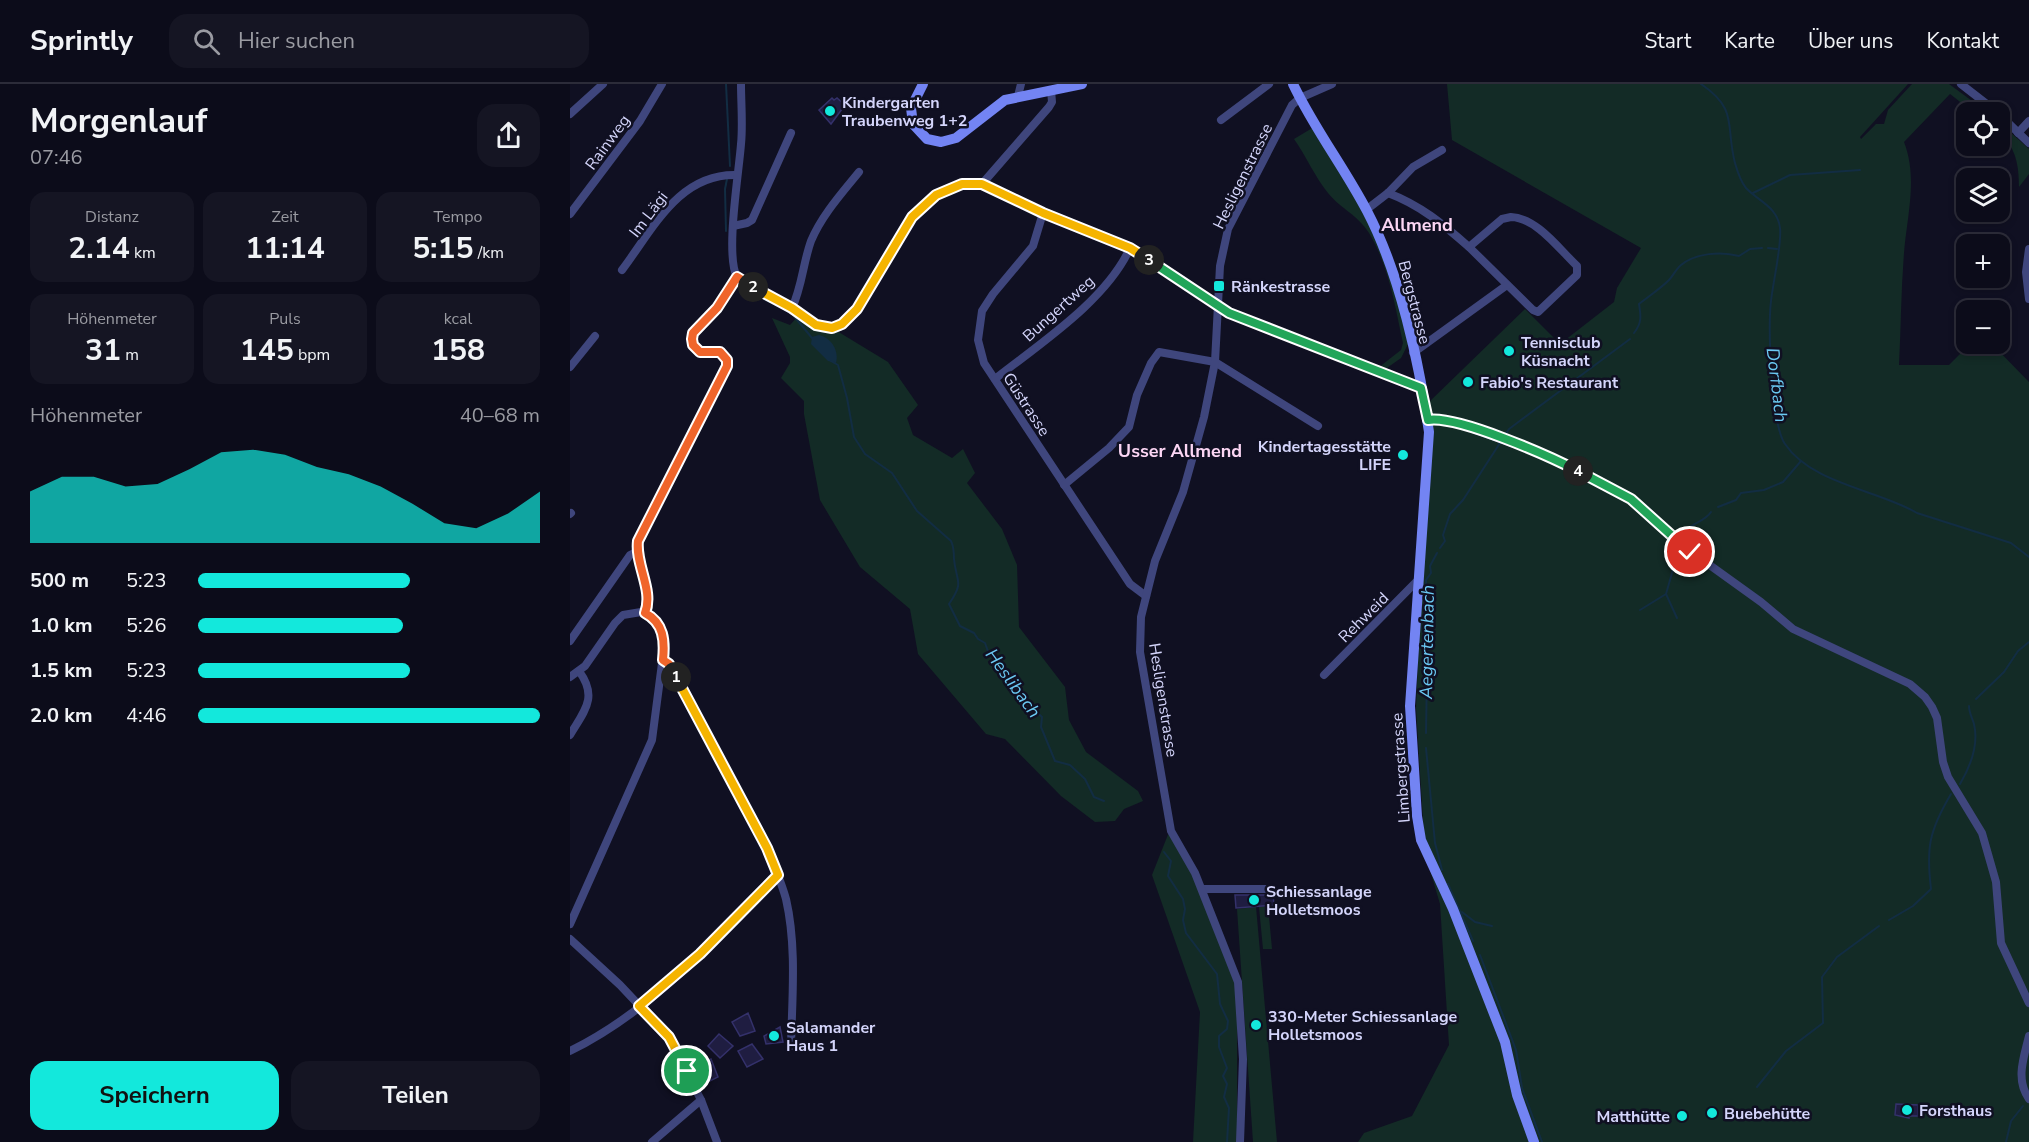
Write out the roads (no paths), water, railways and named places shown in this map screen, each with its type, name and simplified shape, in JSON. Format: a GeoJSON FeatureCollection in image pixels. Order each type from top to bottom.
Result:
{"type":"FeatureCollection","features":[{"type":"Feature","properties":{"kind":"street"},"geometry":{"type":"LineString","coordinates":[[570,114],[603,84]]}},
{"type":"Feature","properties":{"kind":"street","name":"Rainweg"},"geometry":{"type":"LineString","coordinates":[[570,214],[640,121],[662,84]]}},
{"type":"Feature","properties":{"kind":"street"},"geometry":{"type":"LineString","coordinates":[[741,84],[741,144],[733,226],[734,266],[737,277],[824,328],[842,324],[857,309],[902,231],[921,207],[946,189],[962,184],[982,184],[1043,213],[1130,248],[1178,277],[1218,307],[1245,320],[1421,388]]}},
{"type":"Feature","properties":{"kind":"street"},"geometry":{"type":"LineString","coordinates":[[923,84],[911,108],[911,117],[916,130],[933,142],[950,141],[956,138],[998,104],[1018,96],[1082,84]]}},
{"type":"Feature","properties":{"kind":"street"},"geometry":{"type":"LineString","coordinates":[[1018,96],[1021,84]]}},
{"type":"Feature","properties":{"kind":"street"},"geometry":{"type":"LineString","coordinates":[[1221,120],[1269,84]]}},
{"type":"Feature","properties":{"kind":"street","name":"Bergstrasse"},"geometry":{"type":"LineString","coordinates":[[1293,84],[1314,127],[1366,210],[1390,263],[1425,407]]}},
{"type":"Feature","properties":{"kind":"street"},"geometry":{"type":"LineString","coordinates":[[1300,99],[1332,84]]}},
{"type":"Feature","properties":{"kind":"street"},"geometry":{"type":"LineString","coordinates":[[1961,84],[1983,102]]}},
{"type":"Feature","properties":{"kind":"street"},"geometry":{"type":"LineString","coordinates":[[982,184],[1050,107],[1051,90]]}},
{"type":"Feature","properties":{"kind":"street","name":"Hesligenstrasse"},"geometry":{"type":"LineString","coordinates":[[1240,1142],[1243,1059],[1238,982],[1202,889],[1172,831],[1140,652],[1141,618],[1155,561],[1184,492],[1196,452],[1215,362],[1220,266],[1228,229],[1292,105],[1300,99]]}},
{"type":"Feature","properties":{"kind":"street"},"geometry":{"type":"LineString","coordinates":[[2018,133],[2029,121]]}},
{"type":"Feature","properties":{"kind":"street"},"geometry":{"type":"LineString","coordinates":[[2010,125],[2029,143]]}},
{"type":"Feature","properties":{"kind":"street"},"geometry":{"type":"LineString","coordinates":[[733,226],[752,220],[790,133]]}},
{"type":"Feature","properties":{"kind":"street"},"geometry":{"type":"LineString","coordinates":[[1366,210],[1388,193],[1413,167],[1442,150]]}},
{"type":"Feature","properties":{"kind":"street"},"geometry":{"type":"LineString","coordinates":[[792,308],[801,285],[812,239],[830,208],[859,172]]}},
{"type":"Feature","properties":{"kind":"street","name":"Im Lägi"},"geometry":{"type":"LineString","coordinates":[[622,270],[679,194],[701,180],[722,175],[737,175]]}},
{"type":"Feature","properties":{"kind":"street"},"geometry":{"type":"LineString","coordinates":[[1388,193],[1409,201],[1430,213],[1469,247],[1533,310],[1538,312],[1577,275],[1577,266],[1538,228],[1519,217],[1502,219],[1469,247]]}},
{"type":"Feature","properties":{"kind":"street","name":"Güstrasse"},"geometry":{"type":"LineString","coordinates":[[1043,213],[1033,246],[993,294],[982,311],[978,340],[984,363],[1130,584],[1146,596]]}},
{"type":"Feature","properties":{"kind":"street","name":"Bungertweg"},"geometry":{"type":"LineString","coordinates":[[995,380],[1090,302],[1124,261],[1130,248]]}},
{"type":"Feature","properties":{"kind":"street"},"geometry":{"type":"LineString","coordinates":[[2029,249],[2026,272],[2029,299]]}},
{"type":"Feature","properties":{"kind":"street"},"geometry":{"type":"LineString","coordinates":[[645,613],[648,602],[638,551],[640,536],[727,366],[727,360],[720,352],[696,350],[692,339],[693,333],[717,308],[737,277]]}},
{"type":"Feature","properties":{"kind":"street"},"geometry":{"type":"LineString","coordinates":[[1413,353],[1507,285]]}},
{"type":"Feature","properties":{"kind":"street"},"geometry":{"type":"LineString","coordinates":[[570,367],[595,336]]}},
{"type":"Feature","properties":{"kind":"street"},"geometry":{"type":"LineString","coordinates":[[1064,485],[1109,448],[1129,427],[1137,395],[1151,363],[1159,352],[1215,362],[1318,426]]}},
{"type":"Feature","properties":{"kind":"street","name":"Limbergstrasse"},"geometry":{"type":"LineString","coordinates":[[1425,407],[1429,432],[1410,706],[1415,796],[1421,840],[1470,951],[1505,1042],[1517,1095],[1534,1142]]}},
{"type":"Feature","properties":{"kind":"street"},"geometry":{"type":"LineString","coordinates":[[1428,420],[1440,419],[1456,423],[1550,457],[1631,499],[1646,510],[1679,543],[1793,628],[1910,684],[1925,697],[1937,718],[1943,762],[1948,777],[1982,833],[1996,882],[2001,944],[2029,1003]]}},
{"type":"Feature","properties":{"kind":"street"},"geometry":{"type":"LineString","coordinates":[[570,641],[630,555],[638,551]]}},
{"type":"Feature","properties":{"kind":"street","name":"Rehweid"},"geometry":{"type":"LineString","coordinates":[[1324,675],[1420,579]]}},
{"type":"Feature","properties":{"kind":"street"},"geometry":{"type":"LineString","coordinates":[[570,677],[579,671],[620,618],[632,612],[645,613],[656,620],[664,642],[652,740],[570,924]]}},
{"type":"Feature","properties":{"kind":"street"},"geometry":{"type":"LineString","coordinates":[[663,660],[674,673],[767,848],[778,875],[786,902],[793,976],[791,1046]]}},
{"type":"Feature","properties":{"kind":"street"},"geometry":{"type":"LineString","coordinates":[[570,735],[590,693],[588,682],[579,671]]}},
{"type":"Feature","properties":{"kind":"street"},"geometry":{"type":"LineString","coordinates":[[570,1051],[639,1006],[700,954],[778,875]]}},
{"type":"Feature","properties":{"kind":"street"},"geometry":{"type":"LineString","coordinates":[[1202,889],[1272,889]]}},
{"type":"Feature","properties":{"kind":"street"},"geometry":{"type":"LineString","coordinates":[[570,939],[669,1037],[701,1100],[717,1142]]}},
{"type":"Feature","properties":{"kind":"street"},"geometry":{"type":"LineString","coordinates":[[2029,1036],[2021,1067],[2022,1082],[2029,1098]]}},
{"type":"Feature","properties":{"kind":"street"},"geometry":{"type":"LineString","coordinates":[[652,1142],[701,1100]]}},
{"type":"Feature","properties":{"kind":"water"},"geometry":{"type":"Polygon","coordinates":[[[819,335],[828,339],[834,346],[836,363],[828,361],[811,344],[812,337],[819,335]]]}},
{"type":"Feature","properties":{"kind":"waterway","name":"Heslibach"},"geometry":{"type":"LineString","coordinates":[[726,84],[730,166]]}},
{"type":"Feature","properties":{"kind":"waterway","name":"Dorfbach"},"geometry":{"type":"LineString","coordinates":[[1701,84],[1713,93],[1726,110],[1732,150],[1742,183],[1772,210],[1780,228],[1779,254],[1771,301],[1770,352],[1776,417],[1785,444],[1797,458],[1828,477],[1917,513],[2011,543],[2029,557]]}},
{"type":"Feature","properties":{"kind":"waterway"},"geometry":{"type":"LineString","coordinates":[[1753,193],[1790,175],[1860,170]]}},
{"type":"Feature","properties":{"kind":"waterway","name":"Heslibach"},"geometry":{"type":"LineString","coordinates":[[726,231],[725,189],[727,179]]}},
{"type":"Feature","properties":{"kind":"waterway","name":"Aegertenbach"},"geometry":{"type":"LineString","coordinates":[[1634,333],[1640,319],[1639,304],[1666,283],[1687,261],[1709,254],[1739,256],[1750,249],[1762,248]]}},
{"type":"Feature","properties":{"kind":"waterway","name":"Aegertenbach"},"geometry":{"type":"LineString","coordinates":[[1768,248],[1777,249]]}},
{"type":"Feature","properties":{"kind":"waterway","name":"Heslibach"},"geometry":{"type":"LineString","coordinates":[[740,287],[770,302]]}},
{"type":"Feature","properties":{"kind":"waterway","name":"Heslibach"},"geometry":{"type":"LineString","coordinates":[[793,315],[812,338]]}},
{"type":"Feature","properties":{"kind":"waterway","name":"Aegertenbach"},"geometry":{"type":"LineString","coordinates":[[1505,435],[1509,429],[1630,339]]}},
{"type":"Feature","properties":{"kind":"waterway","name":"Heslibach"},"geometry":{"type":"LineString","coordinates":[[831,361],[838,365],[854,437],[865,454],[892,473],[917,511],[951,541],[958,586],[949,604],[960,626],[974,633],[985,643],[989,654],[996,660],[1029,705],[1042,717],[1041,727],[1055,761],[1070,765],[1085,779],[1094,797],[1104,801]]}},
{"type":"Feature","properties":{"kind":"waterway","name":"Aegertenbach"},"geometry":{"type":"LineString","coordinates":[[1440,548],[1445,541],[1443,535],[1450,514],[1463,500],[1500,443]]}},
{"type":"Feature","properties":{"kind":"waterway"},"geometry":{"type":"LineString","coordinates":[[1718,507],[1736,500],[1741,493],[1764,490],[1783,482],[1801,461]]}},
{"type":"Feature","properties":{"kind":"waterway"},"geometry":{"type":"LineString","coordinates":[[1682,536],[1688,528],[1711,512]]}},
{"type":"Feature","properties":{"kind":"waterway"},"geometry":{"type":"LineString","coordinates":[[1640,610],[1666,594],[1678,552]]}},
{"type":"Feature","properties":{"kind":"waterway","name":"Aegertenbach"},"geometry":{"type":"LineString","coordinates":[[1426,733],[1428,613],[1426,580],[1431,573],[1430,566],[1437,553]]}},
{"type":"Feature","properties":{"kind":"waterway"},"geometry":{"type":"LineString","coordinates":[[1666,594],[1677,618]]}},
{"type":"Feature","properties":{"kind":"waterway"},"geometry":{"type":"LineString","coordinates":[[1976,699],[2004,672],[2018,651],[2029,642]]}},
{"type":"Feature","properties":{"kind":"waterway"},"geometry":{"type":"LineString","coordinates":[[1960,784],[1970,763],[1975,740],[1969,706]]}},
{"type":"Feature","properties":{"kind":"waterway","name":"Aegertenbach"},"geometry":{"type":"LineString","coordinates":[[1426,748],[1435,843],[1442,870]]}},
{"type":"Feature","properties":{"kind":"waterway"},"geometry":{"type":"LineString","coordinates":[[1889,920],[1913,906],[1931,889],[1929,862],[1931,840],[1938,819],[1951,794]]}},
{"type":"Feature","properties":{"kind":"waterway","name":"Heslibach"},"geometry":{"type":"LineString","coordinates":[[1164,852],[1171,861],[1168,876],[1183,899],[1185,909],[1183,920],[1186,933],[1217,974],[1220,1004],[1228,1021],[1227,1029],[1219,1036],[1219,1047],[1227,1068],[1223,1076],[1227,1084],[1224,1097],[1229,1108],[1227,1142]]}},
{"type":"Feature","properties":{"kind":"waterway"},"geometry":{"type":"LineString","coordinates":[[1448,884],[1473,941]]}},
{"type":"Feature","properties":{"kind":"waterway"},"geometry":{"type":"LineString","coordinates":[[1462,912],[1475,922],[1492,926]]}},
{"type":"Feature","properties":{"kind":"waterway"},"geometry":{"type":"LineString","coordinates":[[1757,1087],[1786,1051],[1823,1023],[1822,977],[1837,957],[1879,926]]}},
{"type":"Feature","properties":{"kind":"waterway"},"geometry":{"type":"LineString","coordinates":[[1480,955],[1516,1050],[1522,1088],[1542,1142]]}},
{"type":"Feature","properties":{"kind":"waterway"},"geometry":{"type":"LineString","coordinates":[[2006,1142],[2011,1121],[2023,1106]]}},
{"type":"Feature","properties":{"kind":"place","name":"Kindergarten Traubenweg 1+2"},"geometry":{"type":"Point","coordinates":[830,111]}},
{"type":"Feature","properties":{"kind":"place","name":"Ränkestrasse"},"geometry":{"type":"Point","coordinates":[1219,286]}},
{"type":"Feature","properties":{"kind":"place","name":"Tennisclub Küsnacht"},"geometry":{"type":"Point","coordinates":[1509,351]}},
{"type":"Feature","properties":{"kind":"place","name":"Fabio's Restaurant"},"geometry":{"type":"Point","coordinates":[1468,382]}},
{"type":"Feature","properties":{"kind":"place","name":"Kindertagesstätte LIFE"},"geometry":{"type":"Point","coordinates":[1403,455]}},
{"type":"Feature","properties":{"kind":"place","name":"Schiessanlage Holletsmoos"},"geometry":{"type":"Point","coordinates":[1254,900]}},
{"type":"Feature","properties":{"kind":"place","name":"330-Meter Schiessanlage Holletsmoos"},"geometry":{"type":"Point","coordinates":[1256,1025]}},
{"type":"Feature","properties":{"kind":"place","name":"Salamander Haus 1"},"geometry":{"type":"Point","coordinates":[774,1036]}},
{"type":"Feature","properties":{"kind":"place","name":"Forsthaus"},"geometry":{"type":"Point","coordinates":[1907,1110]}},
{"type":"Feature","properties":{"kind":"place","name":"Buebehütte"},"geometry":{"type":"Point","coordinates":[1712,1113]}},
{"type":"Feature","properties":{"kind":"place","name":"Matthütte"},"geometry":{"type":"Point","coordinates":[1682,1116]}},
{"type":"Feature","properties":{"kind":"district","name":"Allmend"},"geometry":{"type":"Point","coordinates":[1417,225]}},
{"type":"Feature","properties":{"kind":"district","name":"Usser Allmend"},"geometry":{"type":"Point","coordinates":[1180,451]}}]}
